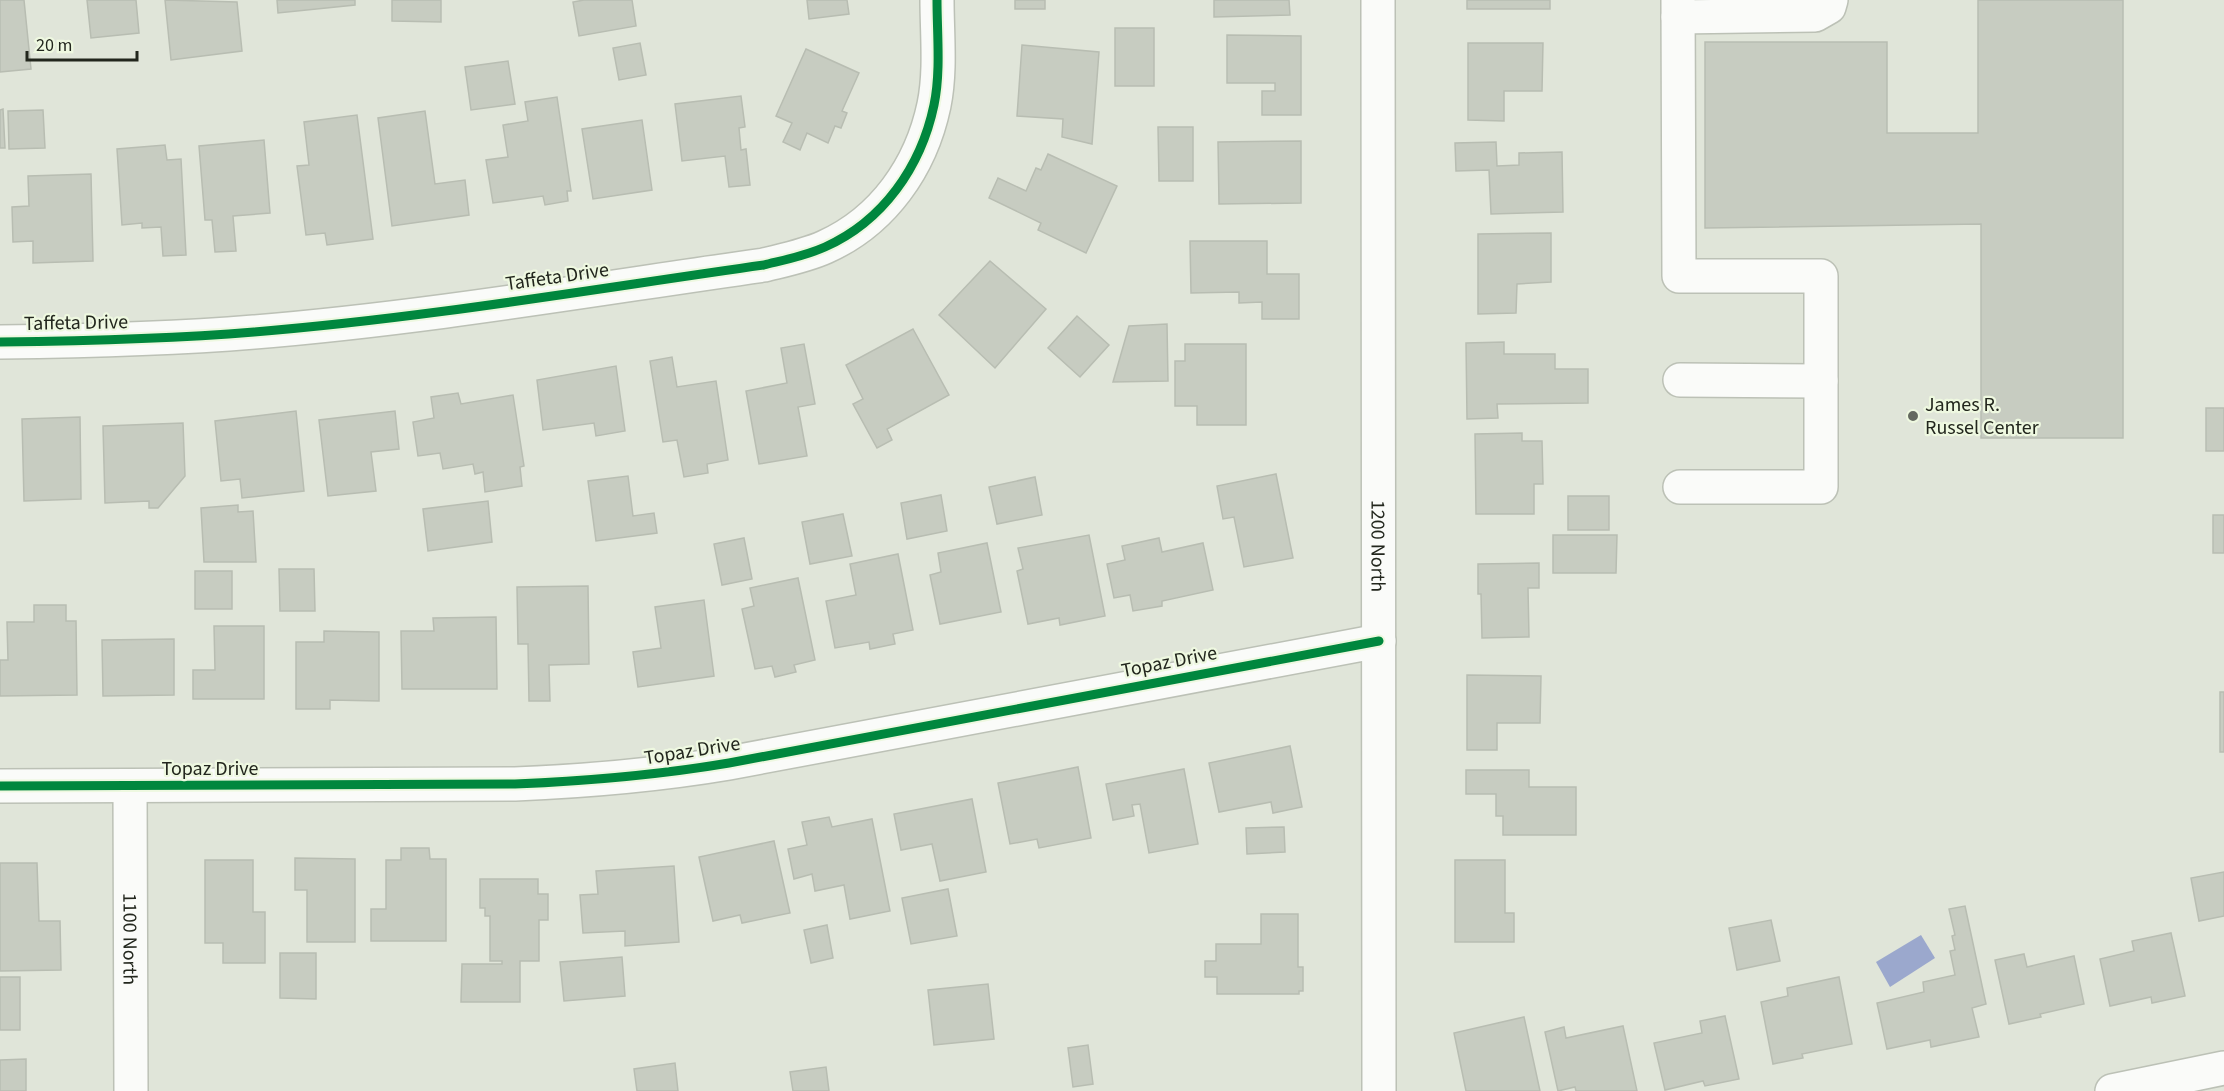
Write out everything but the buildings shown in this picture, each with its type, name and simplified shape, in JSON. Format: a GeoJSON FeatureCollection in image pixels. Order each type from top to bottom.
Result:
{"type":"FeatureCollection","features":[{"type":"Feature","properties":{"kind":"street","name":"Taffeta Drive"},"geometry":{"type":"LineString","coordinates":[[0,342],[116,340],[254,332],[375,320],[764,265],[824,248],[852,233],[875,214],[894,194],[912,169],[926,138],[935,103],[937,0]]}},
{"type":"Feature","properties":{"kind":"street","name":"1200 North"},"geometry":{"type":"LineString","coordinates":[[1378,0],[1379,1091]]}},
{"type":"Feature","properties":{"kind":"street"},"geometry":{"type":"LineString","coordinates":[[1680,487],[1821,487],[1821,276],[1679,276],[1678,8],[1815,15],[1829,7],[1831,0]]}},
{"type":"Feature","properties":{"kind":"street"},"geometry":{"type":"LineString","coordinates":[[1680,380],[1821,381]]}},
{"type":"Feature","properties":{"kind":"street","name":"Topaz Drive"},"geometry":{"type":"LineString","coordinates":[[0,786],[515,784],[590,781],[659,774],[741,761],[1379,641]]}},
{"type":"Feature","properties":{"kind":"street","name":"1100 North"},"geometry":{"type":"LineString","coordinates":[[130,786],[131,1091]]}},
{"type":"Feature","properties":{"kind":"street"},"geometry":{"type":"LineString","coordinates":[[2112,1091],[2224,1068]]}},
{"type":"Feature","properties":{"kind":"water"},"geometry":{"type":"Polygon","coordinates":[[[1921,935],[1935,958],[1890,987],[1876,962],[1921,935]]]}},
{"type":"Feature","properties":{"kind":"cycle path"},"geometry":{"type":"LineString","coordinates":[[0,342],[191,336],[382,319],[764,265],[817,250],[846,236],[882,207],[896,190],[920,150],[928,128],[936,92],[937,0]]}},
{"type":"Feature","properties":{"kind":"cycle path"},"geometry":{"type":"LineString","coordinates":[[0,786],[515,784],[649,774],[729,763],[1379,641]]}},
{"type":"Feature","properties":{"kind":"place","name":"James R. Russel Center"},"geometry":{"type":"Point","coordinates":[1913,416]}}]}
